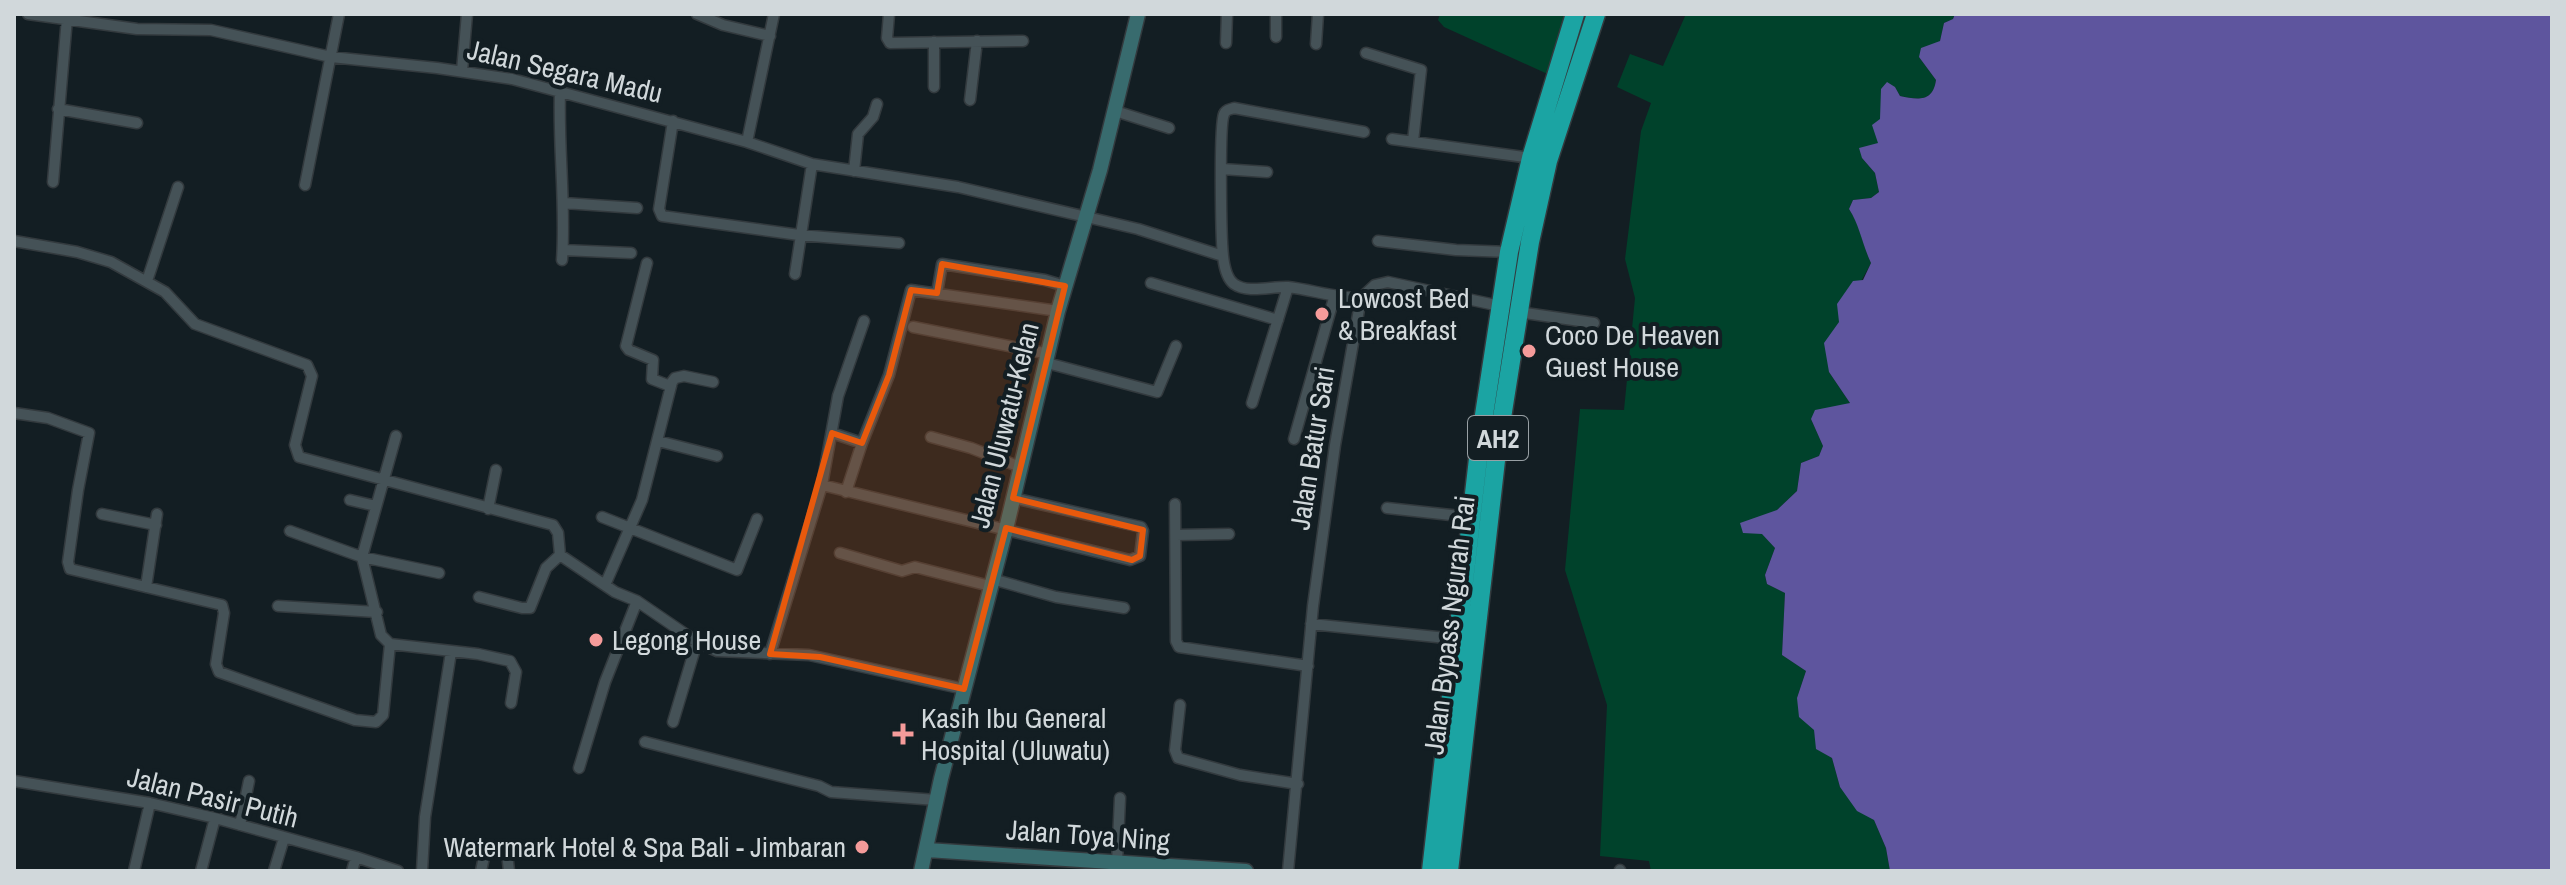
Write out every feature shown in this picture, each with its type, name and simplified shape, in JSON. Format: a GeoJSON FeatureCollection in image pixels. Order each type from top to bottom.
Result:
{"type":"FeatureCollection","features":[{"type":"Feature","properties":{"kind":"highway","name":"Jalan Bypass Ngurah Rai"},"geometry":{"type":"LineString","coordinates":[[1449,871],[1498,443],[1509,309],[1509,252],[1531,158],[1575,14]]}},
{"type":"Feature","properties":{"kind":"highway","name":"Jalan Bypass Ngurah Rai"},"geometry":{"type":"LineString","coordinates":[[1431,871],[1470,522],[1509,309],[1530,242],[1548,161],[1596,14]]}},
{"type":"Feature","properties":{"kind":"street","name":"Jalan Segara Madu"},"geometry":{"type":"LineString","coordinates":[[28,14],[137,29],[211,30],[331,57],[512,79],[673,121],[812,164],[958,187],[1084,218]]}},
{"type":"Feature","properties":{"kind":"street"},"geometry":{"type":"LineString","coordinates":[[305,185],[339,14]]}},
{"type":"Feature","properties":{"kind":"street"},"geometry":{"type":"LineString","coordinates":[[462,71],[467,14]]}},
{"type":"Feature","properties":{"kind":"street"},"geometry":{"type":"LineString","coordinates":[[697,14],[723,25],[770,36]]}},
{"type":"Feature","properties":{"kind":"street"},"geometry":{"type":"LineString","coordinates":[[747,142],[774,14]]}},
{"type":"Feature","properties":{"kind":"street"},"geometry":{"type":"LineString","coordinates":[[889,14],[887,38],[890,43],[1023,41]]}},
{"type":"Feature","properties":{"kind":"street","name":"Jalan Uluwatu-Kelan"},"geometry":{"type":"LineString","coordinates":[[921,871],[1058,311],[1115,111],[1138,14]]}},
{"type":"Feature","properties":{"kind":"street"},"geometry":{"type":"LineString","coordinates":[[1226,43],[1227,14]]}},
{"type":"Feature","properties":{"kind":"street"},"geometry":{"type":"LineString","coordinates":[[1276,14],[1276,37]]}},
{"type":"Feature","properties":{"kind":"street"},"geometry":{"type":"LineString","coordinates":[[1316,44],[1318,14]]}},
{"type":"Feature","properties":{"kind":"street"},"geometry":{"type":"LineString","coordinates":[[53,182],[67,18]]}},
{"type":"Feature","properties":{"kind":"street"},"geometry":{"type":"LineString","coordinates":[[970,100],[977,41]]}},
{"type":"Feature","properties":{"kind":"street"},"geometry":{"type":"LineString","coordinates":[[934,42],[934,87]]}},
{"type":"Feature","properties":{"kind":"street"},"geometry":{"type":"LineString","coordinates":[[1366,53],[1421,70],[1413,141]]}},
{"type":"Feature","properties":{"kind":"street"},"geometry":{"type":"LineString","coordinates":[[560,91],[559,133],[564,203],[562,255],[631,253]]}},
{"type":"Feature","properties":{"kind":"street"},"geometry":{"type":"LineString","coordinates":[[854,171],[858,134],[876,112],[877,104]]}},
{"type":"Feature","properties":{"kind":"street"},"geometry":{"type":"LineString","coordinates":[[58,109],[137,123]]}},
{"type":"Feature","properties":{"kind":"street"},"geometry":{"type":"LineString","coordinates":[[1364,132],[1230,109],[1224,115],[1223,256],[1228,278],[1237,286],[1288,287],[1334,298],[1361,298],[1375,285],[1388,282],[1509,309],[1594,323]]}},
{"type":"Feature","properties":{"kind":"street"},"geometry":{"type":"LineString","coordinates":[[1115,111],[1169,128]]}},
{"type":"Feature","properties":{"kind":"street"},"geometry":{"type":"LineString","coordinates":[[673,121],[659,209],[661,216],[799,235],[899,243]]}},
{"type":"Feature","properties":{"kind":"street"},"geometry":{"type":"LineString","coordinates":[[1392,139],[1531,158]]}},
{"type":"Feature","properties":{"kind":"street"},"geometry":{"type":"LineString","coordinates":[[795,274],[812,164]]}},
{"type":"Feature","properties":{"kind":"street"},"geometry":{"type":"LineString","coordinates":[[1222,169],[1267,172]]}},
{"type":"Feature","properties":{"kind":"street"},"geometry":{"type":"LineString","coordinates":[[147,281],[178,187]]}},
{"type":"Feature","properties":{"kind":"street"},"geometry":{"type":"LineString","coordinates":[[564,203],[637,208]]}},
{"type":"Feature","properties":{"kind":"street"},"geometry":{"type":"LineString","coordinates":[[1084,218],[1145,231],[1223,256]]}},
{"type":"Feature","properties":{"kind":"street"},"geometry":{"type":"LineString","coordinates":[[14,241],[96,257],[120,266],[170,296],[195,324],[308,366],[312,376],[295,445],[297,455],[553,525],[558,533],[560,555]]}},
{"type":"Feature","properties":{"kind":"street"},"geometry":{"type":"LineString","coordinates":[[1378,241],[1456,250],[1509,252]]}},
{"type":"Feature","properties":{"kind":"street"},"geometry":{"type":"LineString","coordinates":[[647,263],[626,346],[653,360],[652,379],[670,386]]}},
{"type":"Feature","properties":{"kind":"street"},"geometry":{"type":"LineString","coordinates":[[937,293],[942,264],[1065,286]]}},
{"type":"Feature","properties":{"kind":"street"},"geometry":{"type":"LineString","coordinates":[[1151,283],[1278,320]]}},
{"type":"Feature","properties":{"kind":"street","name":"Jalan Batur Sari"},"geometry":{"type":"LineString","coordinates":[[1252,403],[1288,287]]}},
{"type":"Feature","properties":{"kind":"street"},"geometry":{"type":"LineString","coordinates":[[846,492],[892,366],[911,291],[1058,311]]}},
{"type":"Feature","properties":{"kind":"street"},"geometry":{"type":"LineString","coordinates":[[1294,439],[1334,298]]}},
{"type":"Feature","properties":{"kind":"street","name":"Jalan Batur Sari"},"geometry":{"type":"LineString","coordinates":[[1288,871],[1313,606],[1335,445],[1361,298]]}},
{"type":"Feature","properties":{"kind":"street"},"geometry":{"type":"LineString","coordinates":[[770,654],[822,485],[838,396],[864,321]]}},
{"type":"Feature","properties":{"kind":"street"},"geometry":{"type":"LineString","coordinates":[[913,327],[1048,358],[1155,392],[1159,390],[1176,346]]}},
{"type":"Feature","properties":{"kind":"street"},"geometry":{"type":"LineString","coordinates":[[605,585],[642,500],[670,386],[675,378],[681,377],[713,382]]}},
{"type":"Feature","properties":{"kind":"street"},"geometry":{"type":"LineString","coordinates":[[14,413],[48,418],[89,433],[68,564],[71,570],[222,605],[224,613],[216,664],[219,672],[355,720],[376,722],[382,718],[390,644]]}},
{"type":"Feature","properties":{"kind":"street"},"geometry":{"type":"LineString","coordinates":[[832,433],[862,443]]}},
{"type":"Feature","properties":{"kind":"street"},"geometry":{"type":"LineString","coordinates":[[396,436],[362,557],[381,635],[390,644],[510,661],[516,672],[511,703]]}},
{"type":"Feature","properties":{"kind":"street"},"geometry":{"type":"LineString","coordinates":[[931,437],[1020,467]]}},
{"type":"Feature","properties":{"kind":"street"},"geometry":{"type":"LineString","coordinates":[[658,441],[717,456]]}},
{"type":"Feature","properties":{"kind":"street"},"geometry":{"type":"LineString","coordinates":[[488,509],[496,470]]}},
{"type":"Feature","properties":{"kind":"street"},"geometry":{"type":"LineString","coordinates":[[822,485],[1130,560],[1137,559],[1141,553],[1141,527],[1013,498]]}},
{"type":"Feature","properties":{"kind":"street"},"geometry":{"type":"LineString","coordinates":[[350,500],[376,506]]}},
{"type":"Feature","properties":{"kind":"street"},"geometry":{"type":"LineString","coordinates":[[1175,504],[1176,641],[1179,647],[1308,666]]}},
{"type":"Feature","properties":{"kind":"street"},"geometry":{"type":"LineString","coordinates":[[1387,508],[1460,516],[1470,522]]}},
{"type":"Feature","properties":{"kind":"street"},"geometry":{"type":"LineString","coordinates":[[102,514],[157,520],[146,587]]}},
{"type":"Feature","properties":{"kind":"street"},"geometry":{"type":"LineString","coordinates":[[602,517],[737,570],[757,519]]}},
{"type":"Feature","properties":{"kind":"street"},"geometry":{"type":"LineString","coordinates":[[290,531],[362,557],[439,573]]}},
{"type":"Feature","properties":{"kind":"street"},"geometry":{"type":"LineString","coordinates":[[1176,535],[1229,534]]}},
{"type":"Feature","properties":{"kind":"street"},"geometry":{"type":"LineString","coordinates":[[840,553],[905,571],[915,567],[1124,608]]}},
{"type":"Feature","properties":{"kind":"street"},"geometry":{"type":"LineString","coordinates":[[560,555],[605,585],[637,601],[697,642],[727,653],[820,657],[964,689]]}},
{"type":"Feature","properties":{"kind":"street"},"geometry":{"type":"LineString","coordinates":[[479,597],[528,608],[546,568],[560,555]]}},
{"type":"Feature","properties":{"kind":"street"},"geometry":{"type":"LineString","coordinates":[[579,768],[605,682],[637,601]]}},
{"type":"Feature","properties":{"kind":"street"},"geometry":{"type":"LineString","coordinates":[[278,606],[377,612]]}},
{"type":"Feature","properties":{"kind":"street"},"geometry":{"type":"LineString","coordinates":[[1311,624],[1456,639]]}},
{"type":"Feature","properties":{"kind":"street"},"geometry":{"type":"LineString","coordinates":[[673,722],[697,642]]}},
{"type":"Feature","properties":{"kind":"street"},"geometry":{"type":"LineString","coordinates":[[422,871],[425,817],[451,652]]}},
{"type":"Feature","properties":{"kind":"street"},"geometry":{"type":"LineString","coordinates":[[1180,705],[1175,750],[1178,758],[1240,775],[1298,784]]}},
{"type":"Feature","properties":{"kind":"street"},"geometry":{"type":"LineString","coordinates":[[645,742],[819,786],[831,792],[936,800]]}},
{"type":"Feature","properties":{"kind":"street","name":"Jalan Pasir Putih"},"geometry":{"type":"LineString","coordinates":[[14,781],[150,803],[215,818],[398,871]]}},
{"type":"Feature","properties":{"kind":"street"},"geometry":{"type":"LineString","coordinates":[[240,825],[249,781]]}},
{"type":"Feature","properties":{"kind":"street"},"geometry":{"type":"LineString","coordinates":[[1117,863],[1120,798]]}},
{"type":"Feature","properties":{"kind":"street"},"geometry":{"type":"LineString","coordinates":[[134,871],[150,803]]}},
{"type":"Feature","properties":{"kind":"street"},"geometry":{"type":"LineString","coordinates":[[201,871],[215,818]]}},
{"type":"Feature","properties":{"kind":"street"},"geometry":{"type":"LineString","coordinates":[[274,871],[284,838]]}},
{"type":"Feature","properties":{"kind":"street"},"geometry":{"type":"LineString","coordinates":[[481,871],[486,848]]}},
{"type":"Feature","properties":{"kind":"street","name":"Jalan Toya Ning"},"geometry":{"type":"LineString","coordinates":[[927,850],[1040,864],[1117,863],[1246,871]]}},
{"type":"Feature","properties":{"kind":"street"},"geometry":{"type":"LineString","coordinates":[[507,853],[509,871]]}},
{"type":"Feature","properties":{"kind":"street"},"geometry":{"type":"LineString","coordinates":[[352,871],[356,857]]}},
{"type":"Feature","properties":{"kind":"highlighted area"},"geometry":{"type":"Polygon","coordinates":[[[942,264],[1065,286],[1013,498],[1143,530],[1140,556],[1132,560],[1006,528],[964,689],[820,657],[770,654],[832,433],[862,443],[889,375],[911,290],[937,293],[942,264]]]}},
{"type":"Feature","properties":{"kind":"green space"},"geometry":{"type":"Polygon","coordinates":[[[1440,14],[1568,14],[1552,76],[1444,27],[1438,20],[1440,14]]]}},
{"type":"Feature","properties":{"kind":"green space"},"geometry":{"type":"Polygon","coordinates":[[[1686,14],[1955,14],[1953,19],[1944,23],[1940,41],[1919,57],[1936,80],[1932,92],[1924,98],[1913,98],[1900,96],[1895,87],[1881,89],[1878,143],[1862,158],[1875,173],[1879,192],[1871,198],[1853,200],[1849,209],[1871,263],[1839,322],[1829,372],[1850,403],[1811,419],[1823,446],[1819,456],[1801,463],[1797,491],[1777,510],[1762,533],[1775,548],[1765,575],[1767,584],[1785,593],[1782,655],[1806,671],[1797,698],[1814,730],[1817,749],[1832,758],[1840,787],[1874,820],[1886,848],[1890,871],[1651,871],[1649,861],[1600,856],[1607,705],[1565,570],[1580,409],[1624,410],[1635,298],[1625,259],[1641,131],[1651,103],[1617,87],[1630,54],[1663,66],[1686,14]]]}},
{"type":"Feature","properties":{"kind":"shaded area"},"geometry":{"type":"Polygon","coordinates":[[[1955,14],[2552,14],[2552,871],[1890,871],[1886,848],[1874,820],[1857,811],[1840,787],[1832,758],[1816,749],[1814,730],[1799,717],[1797,698],[1806,671],[1782,655],[1785,593],[1767,584],[1765,575],[1775,548],[1762,534],[1743,533],[1740,523],[1777,510],[1797,491],[1801,463],[1819,456],[1823,446],[1811,419],[1815,410],[1850,403],[1829,372],[1824,343],[1839,322],[1837,304],[1853,281],[1863,280],[1871,263],[1849,209],[1853,200],[1871,198],[1879,192],[1875,173],[1862,158],[1859,148],[1878,143],[1872,125],[1880,119],[1881,89],[1887,82],[1895,87],[1900,96],[1924,98],[1932,92],[1936,80],[1919,57],[1921,48],[1940,41],[1944,23],[1953,19],[1955,14]]]}},
{"type":"Feature","properties":{"kind":"place","name":"Lowcost Bed & Breakfast"},"geometry":{"type":"Point","coordinates":[1322,314]}},
{"type":"Feature","properties":{"kind":"place","name":"Coco De Heaven Guest House"},"geometry":{"type":"Point","coordinates":[1529,351]}},
{"type":"Feature","properties":{"kind":"place","name":"Legong House"},"geometry":{"type":"Point","coordinates":[596,640]}},
{"type":"Feature","properties":{"kind":"place","name":"Kasih Ibu General Hospital (Uluwatu)"},"geometry":{"type":"Point","coordinates":[903,734]}},
{"type":"Feature","properties":{"kind":"place","name":"Watermark Hotel & Spa Bali - Jimbaran"},"geometry":{"type":"Point","coordinates":[862,847]}}]}
